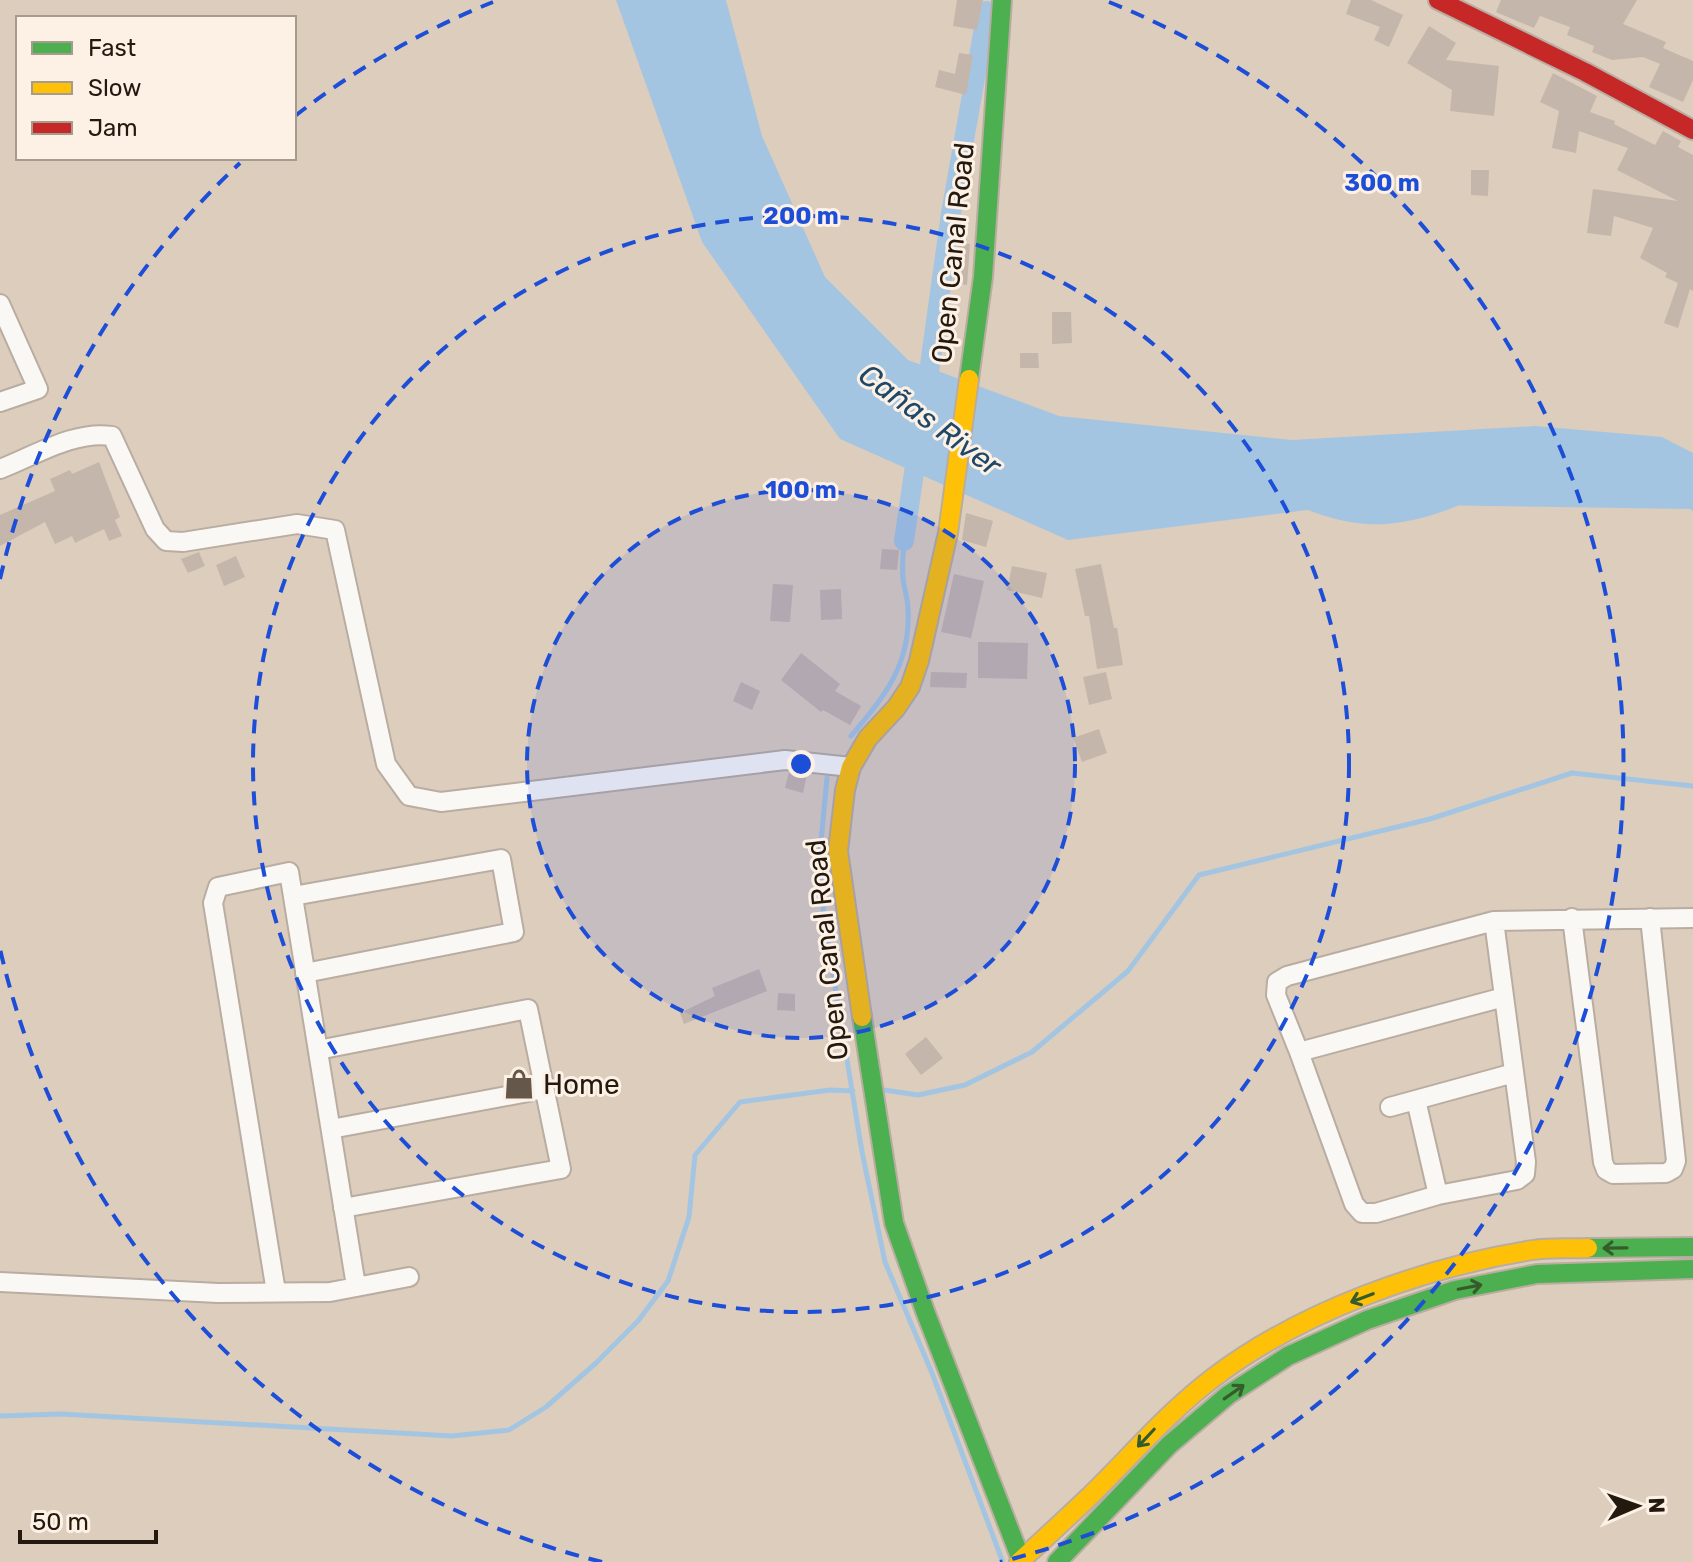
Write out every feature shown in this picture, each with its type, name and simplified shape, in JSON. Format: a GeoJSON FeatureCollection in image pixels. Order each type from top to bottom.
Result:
{"type":"FeatureCollection","features":[{"type":"Feature","properties":{"kind":"street","name":"Open Canal Road"},"geometry":{"type":"LineString","coordinates":[[1002,0],[988,231],[948,533],[919,661],[910,687],[896,708],[868,738],[851,767],[845,790],[838,851],[878,1133],[894,1223],[1021,1561]]}},
{"type":"Feature","properties":{"kind":"street"},"geometry":{"type":"LineString","coordinates":[[1438,0],[1585,72],[1693,130]]}},
{"type":"Feature","properties":{"kind":"street"},"geometry":{"type":"LineString","coordinates":[[0,304],[38,389],[0,402]]}},
{"type":"Feature","properties":{"kind":"street"},"geometry":{"type":"LineString","coordinates":[[0,469],[81,437],[112,436],[155,529],[166,541],[183,542],[297,524],[335,530],[386,764],[409,796],[441,802],[785,760],[851,767]]}},
{"type":"Feature","properties":{"kind":"street"},"geometry":{"type":"LineString","coordinates":[[293,896],[501,859],[514,932],[305,973]]}},
{"type":"Feature","properties":{"kind":"street"},"geometry":{"type":"LineString","coordinates":[[276,1292],[213,903],[218,887],[289,872],[356,1286]]}},
{"type":"Feature","properties":{"kind":"street"},"geometry":{"type":"LineString","coordinates":[[1572,918],[1603,1162],[1606,1170],[1613,1174],[1666,1173],[1673,1169],[1676,1161],[1650,918]]}},
{"type":"Feature","properties":{"kind":"street"},"geometry":{"type":"LineString","coordinates":[[1494,921],[1526,1162],[1525,1174],[1517,1180],[1438,1195],[1376,1213],[1362,1213],[1354,1204],[1276,995],[1277,982],[1287,976],[1494,921],[1693,918]]}},
{"type":"Feature","properties":{"kind":"street"},"geometry":{"type":"LineString","coordinates":[[1299,1052],[1504,997]]}},
{"type":"Feature","properties":{"kind":"street"},"geometry":{"type":"LineString","coordinates":[[318,1050],[528,1009],[561,1169],[343,1208]]}},
{"type":"Feature","properties":{"kind":"street"},"geometry":{"type":"LineString","coordinates":[[1390,1107],[1514,1073]]}},
{"type":"Feature","properties":{"kind":"street"},"geometry":{"type":"LineString","coordinates":[[331,1129],[544,1089]]}},
{"type":"Feature","properties":{"kind":"street"},"geometry":{"type":"LineString","coordinates":[[1416,1100],[1438,1195]]}},
{"type":"Feature","properties":{"kind":"street"},"geometry":{"type":"LineString","coordinates":[[1021,1561],[1091,1495],[1156,1427],[1214,1377],[1277,1336],[1360,1298],[1462,1265],[1536,1249],[1693,1247]]}},
{"type":"Feature","properties":{"kind":"street"},"geometry":{"type":"LineString","coordinates":[[1057,1562],[1170,1444],[1228,1395],[1288,1356],[1367,1320],[1455,1290],[1537,1274],[1693,1269]]}},
{"type":"Feature","properties":{"kind":"street"},"geometry":{"type":"LineString","coordinates":[[0,1282],[218,1293],[330,1292],[409,1277]]}},
{"type":"Feature","properties":{"kind":"water"},"geometry":{"type":"Polygon","coordinates":[[[616,0],[726,0],[762,136],[825,277],[908,360],[1059,416],[1292,440],[1535,426],[1662,437],[1693,453],[1693,511],[1355,504],[1068,540],[840,439],[702,242],[616,0]]]}},
{"type":"Feature","properties":{"kind":"building"},"geometry":{"type":"Polygon","coordinates":[[[957,0],[983,0],[977,30],[953,26],[957,0]]]}},
{"type":"Feature","properties":{"kind":"building"},"geometry":{"type":"Polygon","coordinates":[[[1351,0],[1371,0],[1403,15],[1389,47],[1374,40],[1380,27],[1346,14],[1351,0]]]}},
{"type":"Feature","properties":{"kind":"building"},"geometry":{"type":"Polygon","coordinates":[[[1501,0],[1637,0],[1623,24],[1666,42],[1663,48],[1693,61],[1693,80],[1683,102],[1649,87],[1660,64],[1643,57],[1612,60],[1592,52],[1594,46],[1567,35],[1570,27],[1540,16],[1534,28],[1496,12],[1501,0]]]}},
{"type":"Feature","properties":{"kind":"building"},"geometry":{"type":"Polygon","coordinates":[[[1429,26],[1456,43],[1446,60],[1499,66],[1494,116],[1450,111],[1452,90],[1407,63],[1429,26]]]}},
{"type":"Feature","properties":{"kind":"building"},"geometry":{"type":"Polygon","coordinates":[[[959,53],[973,55],[966,95],[935,87],[939,70],[955,74],[959,53]]]}},
{"type":"Feature","properties":{"kind":"building"},"geometry":{"type":"Polygon","coordinates":[[[1553,73],[1597,96],[1590,112],[1615,121],[1614,124],[1655,145],[1663,131],[1681,141],[1678,147],[1693,155],[1693,291],[1690,289],[1678,328],[1664,323],[1678,283],[1640,258],[1653,228],[1614,216],[1611,236],[1587,233],[1593,189],[1678,201],[1617,170],[1628,148],[1579,131],[1576,153],[1552,148],[1559,111],[1540,102],[1553,73]]]}},
{"type":"Feature","properties":{"kind":"building"},"geometry":{"type":"Polygon","coordinates":[[[1471,170],[1489,170],[1488,196],[1471,195],[1471,170]]]}},
{"type":"Feature","properties":{"kind":"building"},"geometry":{"type":"Polygon","coordinates":[[[958,242],[970,244],[967,285],[953,283],[958,242]]]}},
{"type":"Feature","properties":{"kind":"building"},"geometry":{"type":"Polygon","coordinates":[[[1052,312],[1071,312],[1072,343],[1052,344],[1052,312]]]}},
{"type":"Feature","properties":{"kind":"building"},"geometry":{"type":"Polygon","coordinates":[[[1020,353],[1038,353],[1039,368],[1020,368],[1020,353]]]}},
{"type":"Feature","properties":{"kind":"building"},"geometry":{"type":"Polygon","coordinates":[[[99,462],[120,517],[115,520],[122,536],[109,541],[104,529],[75,543],[72,536],[55,544],[45,522],[0,546],[0,515],[55,491],[50,479],[70,470],[72,474],[99,462]]]}},
{"type":"Feature","properties":{"kind":"building"},"geometry":{"type":"Polygon","coordinates":[[[966,513],[993,521],[986,547],[962,540],[966,513]]]}},
{"type":"Feature","properties":{"kind":"building"},"geometry":{"type":"Polygon","coordinates":[[[882,549],[899,550],[897,570],[880,569],[882,549]]]}},
{"type":"Feature","properties":{"kind":"building"},"geometry":{"type":"Polygon","coordinates":[[[199,552],[205,566],[188,573],[181,559],[199,552]]]}},
{"type":"Feature","properties":{"kind":"building"},"geometry":{"type":"Polygon","coordinates":[[[236,556],[245,577],[224,586],[216,565],[236,556]]]}},
{"type":"Feature","properties":{"kind":"building"},"geometry":{"type":"Polygon","coordinates":[[[1101,564],[1123,665],[1097,669],[1089,616],[1085,616],[1075,569],[1101,564]]]}},
{"type":"Feature","properties":{"kind":"building"},"geometry":{"type":"Polygon","coordinates":[[[1012,566],[1047,573],[1042,598],[1007,590],[1012,566]]]}},
{"type":"Feature","properties":{"kind":"building"},"geometry":{"type":"Polygon","coordinates":[[[954,574],[984,581],[971,638],[941,632],[954,574]]]}},
{"type":"Feature","properties":{"kind":"building"},"geometry":{"type":"Polygon","coordinates":[[[773,584],[793,585],[790,622],[770,621],[773,584]]]}},
{"type":"Feature","properties":{"kind":"building"},"geometry":{"type":"Polygon","coordinates":[[[841,589],[842,619],[821,620],[820,590],[841,589]]]}},
{"type":"Feature","properties":{"kind":"building"},"geometry":{"type":"Polygon","coordinates":[[[978,642],[1028,643],[1027,679],[978,678],[978,642]]]}},
{"type":"Feature","properties":{"kind":"building"},"geometry":{"type":"Polygon","coordinates":[[[801,653],[840,684],[835,691],[861,706],[850,725],[823,710],[821,712],[781,680],[801,653]]]}},
{"type":"Feature","properties":{"kind":"building"},"geometry":{"type":"Polygon","coordinates":[[[931,672],[967,673],[966,688],[930,687],[931,672]]]}},
{"type":"Feature","properties":{"kind":"building"},"geometry":{"type":"Polygon","coordinates":[[[1106,672],[1112,699],[1089,705],[1083,677],[1106,672]]]}},
{"type":"Feature","properties":{"kind":"building"},"geometry":{"type":"Polygon","coordinates":[[[741,682],[760,691],[752,710],[733,701],[741,682]]]}},
{"type":"Feature","properties":{"kind":"building"},"geometry":{"type":"Polygon","coordinates":[[[1099,729],[1107,753],[1082,762],[1073,738],[1099,729]]]}},
{"type":"Feature","properties":{"kind":"building"},"geometry":{"type":"Polygon","coordinates":[[[789,772],[807,774],[803,793],[785,788],[789,772]]]}},
{"type":"Feature","properties":{"kind":"building"},"geometry":{"type":"Polygon","coordinates":[[[759,969],[767,991],[684,1024],[680,1013],[715,996],[712,988],[759,969]]]}},
{"type":"Feature","properties":{"kind":"building"},"geometry":{"type":"Polygon","coordinates":[[[778,993],[795,994],[795,1011],[777,1010],[778,993]]]}},
{"type":"Feature","properties":{"kind":"building"},"geometry":{"type":"Polygon","coordinates":[[[926,1037],[943,1058],[921,1075],[905,1054],[926,1037]]]}},
{"type":"Feature","properties":{"kind":"waterway"},"geometry":{"type":"LineString","coordinates":[[926,394],[951,213],[987,11]]}},
{"type":"Feature","properties":{"kind":"waterway"},"geometry":{"type":"LineString","coordinates":[[904,541],[918,445]]}},
{"type":"Feature","properties":{"kind":"waterway","name":"Cañas River"},"geometry":{"type":"LineString","coordinates":[[1304,491],[1342,504],[1378,508],[1413,504],[1452,491]]}},
{"type":"Feature","properties":{"kind":"waterway"},"geometry":{"type":"LineString","coordinates":[[851,736],[893,679],[905,647],[908,609],[903,573],[904,541]]}},
{"type":"Feature","properties":{"kind":"waterway"},"geometry":{"type":"LineString","coordinates":[[884,1090],[918,1095],[965,1085],[1032,1052],[1128,971],[1199,875],[1430,819],[1572,773],[1693,786]]}},
{"type":"Feature","properties":{"kind":"waterway"},"geometry":{"type":"LineString","coordinates":[[827,778],[819,863],[824,918],[862,1152],[885,1262],[932,1373],[1002,1560]]}},
{"type":"Feature","properties":{"kind":"waterway"},"geometry":{"type":"LineString","coordinates":[[0,1416],[61,1414],[452,1436],[509,1430],[546,1407],[596,1363],[638,1321],[668,1281],[689,1217],[695,1155],[740,1102],[830,1090],[853,1091]]}},
{"type":"Feature","properties":{"kind":"traffic: fast"},"geometry":{"type":"LineString","coordinates":[[969,379],[983,277],[1002,0]]}},
{"type":"Feature","properties":{"kind":"traffic: fast"},"geometry":{"type":"LineString","coordinates":[[862,1017],[894,1223],[1022,1562]]}},
{"type":"Feature","properties":{"kind":"traffic: fast"},"geometry":{"type":"LineString","coordinates":[[1588,1248],[1693,1247]]}},
{"type":"Feature","properties":{"kind":"traffic: fast"},"geometry":{"type":"LineString","coordinates":[[1057,1562],[1170,1444],[1228,1395],[1288,1356],[1367,1320],[1455,1290],[1537,1274],[1693,1269]]}},
{"type":"Feature","properties":{"kind":"traffic: slow"},"geometry":{"type":"LineString","coordinates":[[862,1017],[838,851],[845,790],[851,767],[868,738],[896,708],[910,687],[919,661],[948,533],[969,379]]}},
{"type":"Feature","properties":{"kind":"traffic: slow"},"geometry":{"type":"LineString","coordinates":[[1019,1562],[1196,1391],[1285,1332],[1366,1295],[1450,1268],[1533,1250],[1588,1248]]}},
{"type":"Feature","properties":{"kind":"traffic: jam"},"geometry":{"type":"LineString","coordinates":[[1438,0],[1585,72],[1693,130]]}},
{"type":"Feature","properties":{"kind":"place","name":"Home"},"geometry":{"type":"Point","coordinates":[519,1084]}}]}
